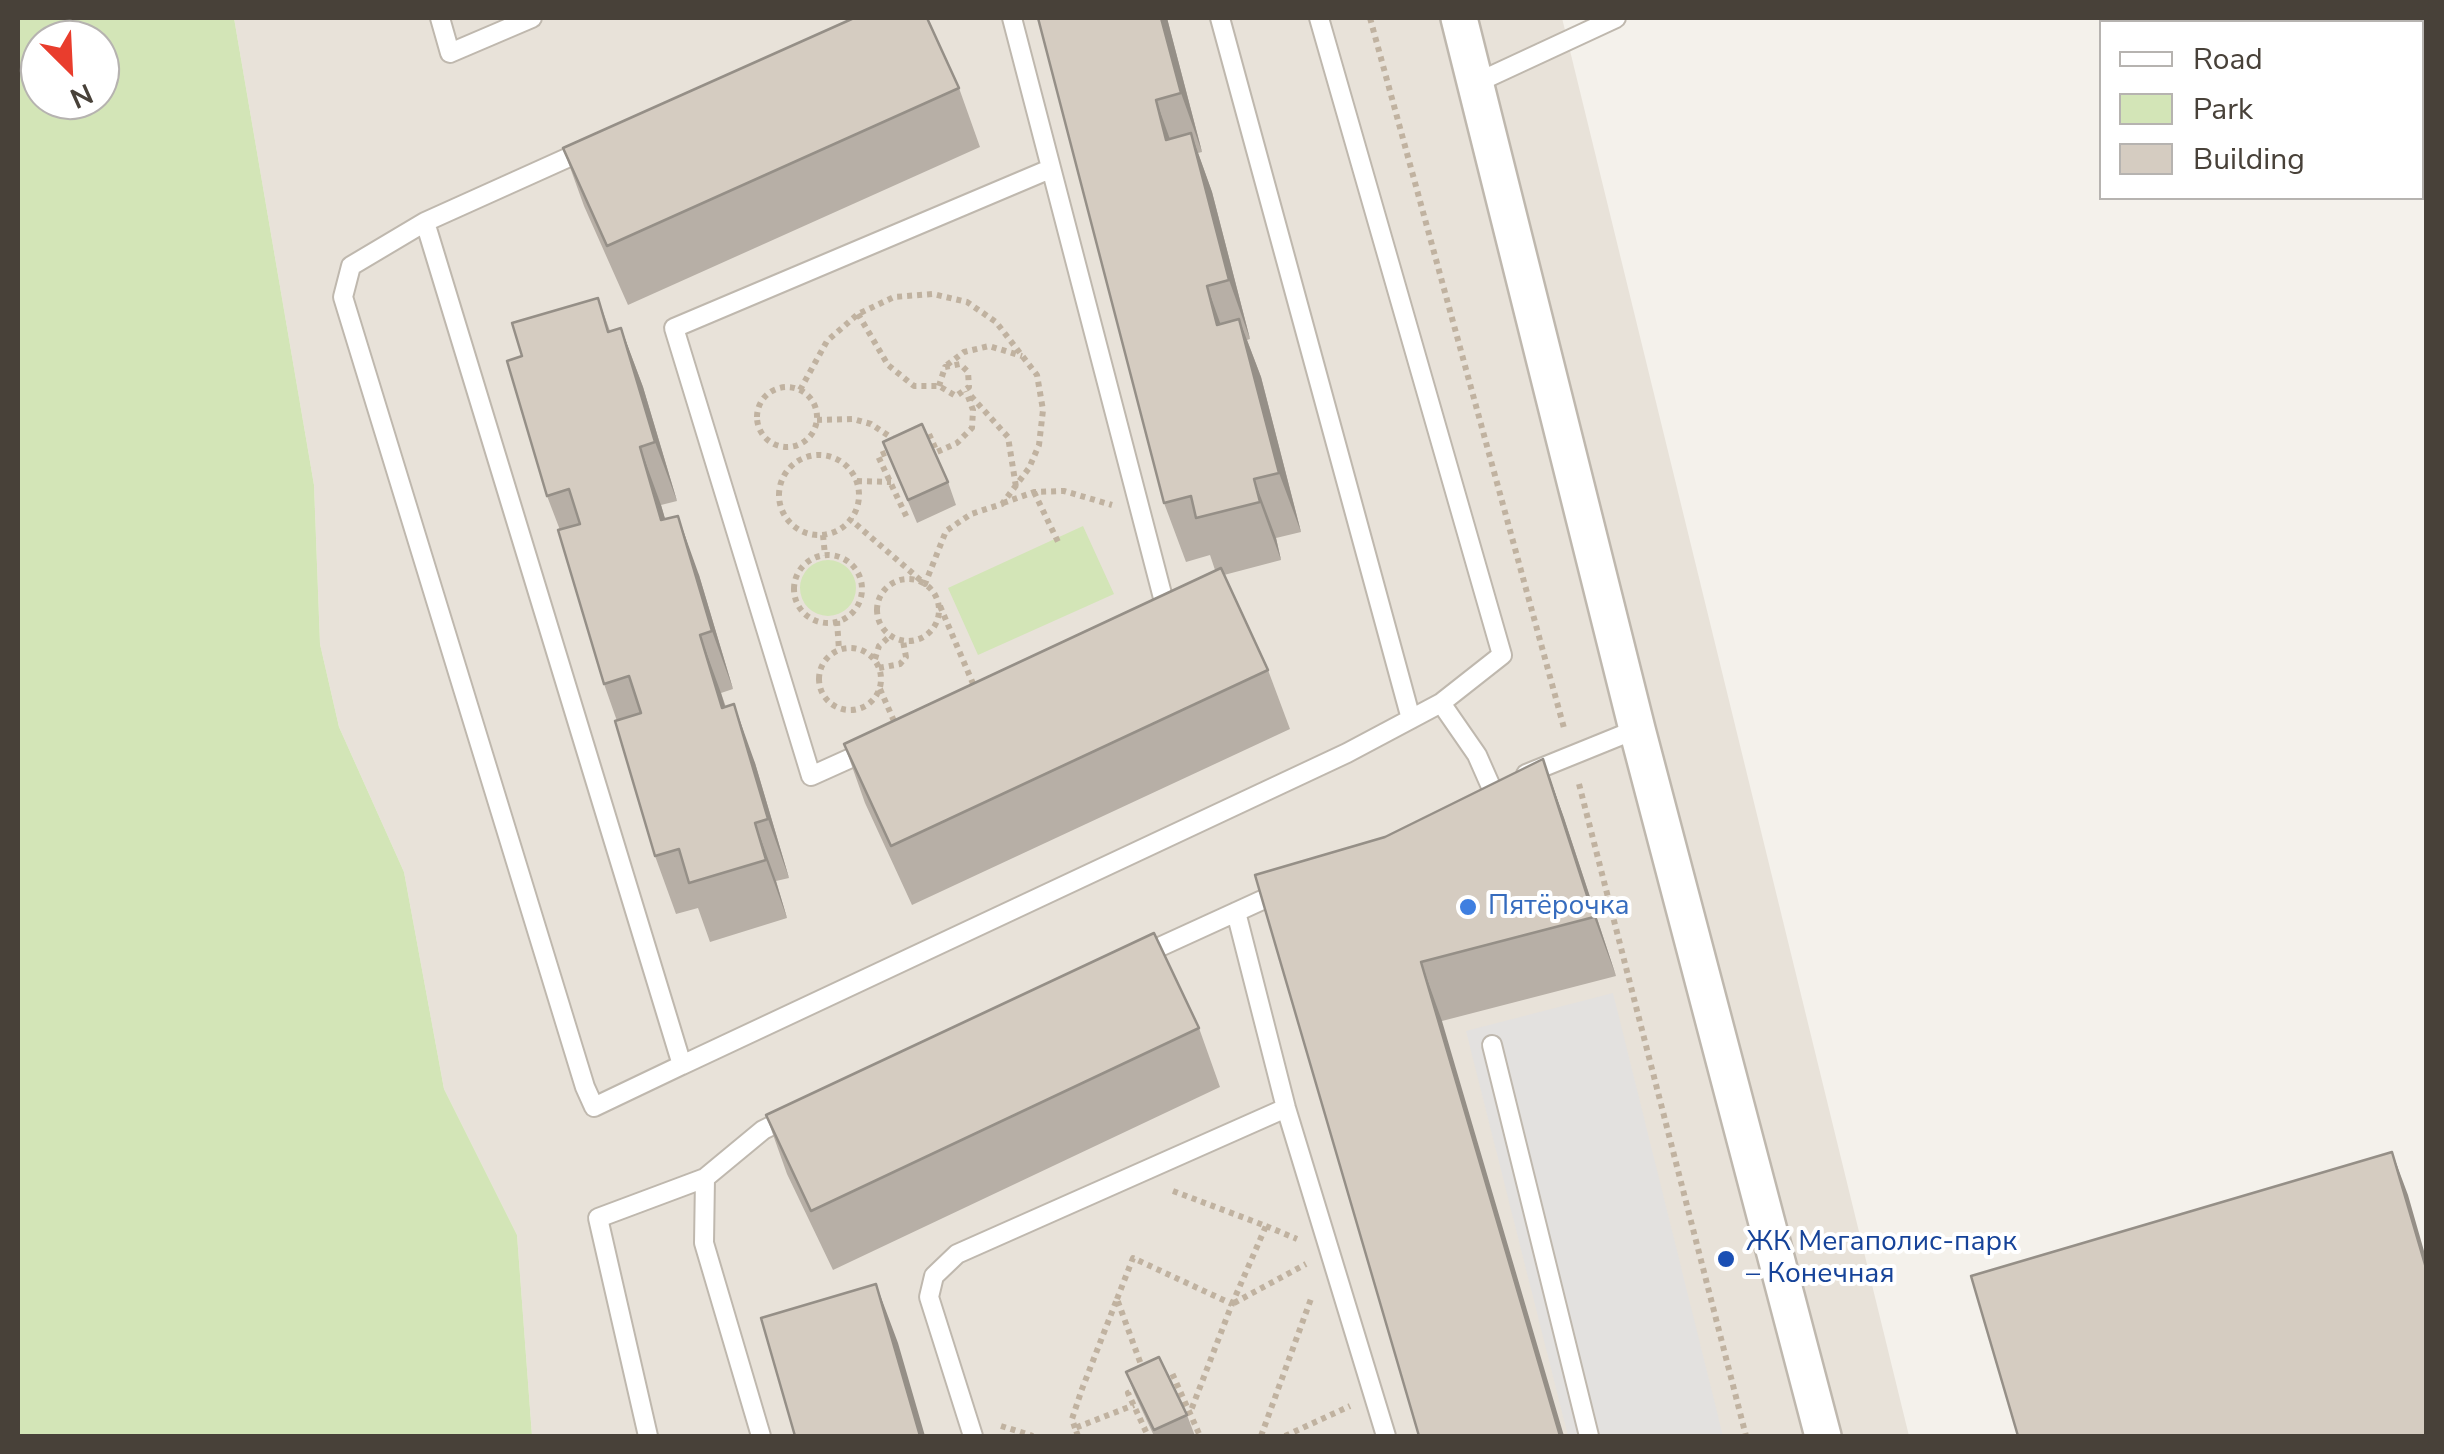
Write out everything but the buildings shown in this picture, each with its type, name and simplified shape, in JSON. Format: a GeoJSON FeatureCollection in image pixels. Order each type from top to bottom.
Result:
{"type":"FeatureCollection","features":[{"type":"Feature","properties":{"kind":"street"},"geometry":{"type":"LineString","coordinates":[[1459,18],[1637,729],[1823,1436]]}},
{"type":"Feature","properties":{"kind":"lane"},"geometry":{"type":"LineString","coordinates":[[440,18],[450,53],[532,18]]}},
{"type":"Feature","properties":{"kind":"lane"},"geometry":{"type":"LineString","coordinates":[[1012,18],[1168,618],[1150,626]]}},
{"type":"Feature","properties":{"kind":"lane"},"geometry":{"type":"LineString","coordinates":[[1220,18],[1411,719]]}},
{"type":"Feature","properties":{"kind":"lane"},"geometry":{"type":"LineString","coordinates":[[606,140],[425,222],[350,266],[343,297],[594,1107],[1411,719],[1441,703],[1502,654],[1320,18]]}},
{"type":"Feature","properties":{"kind":"lane"},"geometry":{"type":"LineString","coordinates":[[1476,83],[1616,18]]}},
{"type":"Feature","properties":{"kind":"lane"},"geometry":{"type":"LineString","coordinates":[[900,736],[811,776],[674,328],[1050,169]]}},
{"type":"Feature","properties":{"kind":"lane"},"geometry":{"type":"LineString","coordinates":[[425,222],[682,1066]]}},
{"type":"Feature","properties":{"kind":"lane"},"geometry":{"type":"LineString","coordinates":[[1441,703],[1477,755],[1483,793],[1637,729]]}},
{"type":"Feature","properties":{"kind":"lane"},"geometry":{"type":"LineString","coordinates":[[1131,960],[1306,880]]}},
{"type":"Feature","properties":{"kind":"lane"},"geometry":{"type":"LineString","coordinates":[[1236,912],[1286,1108],[1386,1436]]}},
{"type":"Feature","properties":{"kind":"lane"},"geometry":{"type":"LineString","coordinates":[[1492,1045],[1589,1436]]}},
{"type":"Feature","properties":{"kind":"lane"},"geometry":{"type":"LineString","coordinates":[[648,1436],[598,1218],[705,1178],[762,1130],[815,1106]]}},
{"type":"Feature","properties":{"kind":"lane"},"geometry":{"type":"LineString","coordinates":[[973,1436],[929,1297],[934,1276],[956,1254],[1286,1108]]}},
{"type":"Feature","properties":{"kind":"lane"},"geometry":{"type":"LineString","coordinates":[[705,1178],[704,1243],[760,1436]]}},
{"type":"Feature","properties":{"kind":"path"},"geometry":{"type":"LineString","coordinates":[[800,390],[827,341],[858,314],[894,297],[933,294],[967,302],[996,322],[1027,360],[1037,376],[1043,410],[1039,444],[1016,489],[1002,504]]}},
{"type":"Feature","properties":{"kind":"path"},"geometry":{"type":"LineString","coordinates":[[858,314],[888,365],[914,386],[939,386],[951,396],[966,391]]}},
{"type":"Feature","properties":{"kind":"path"},"geometry":{"type":"LineString","coordinates":[[939,386],[944,367],[964,352],[989,346],[1018,352],[1027,360]]}},
{"type":"Feature","properties":{"kind":"path"},"geometry":{"type":"LineString","coordinates":[[915,440],[929,434],[937,452],[957,443],[972,428],[974,410],[966,391],[970,382],[965,367],[944,367]]}},
{"type":"Feature","properties":{"kind":"path"},"geometry":{"type":"LineString","coordinates":[[786,386],[800,390],[813,400],[817,420],[808,439],[789,448],[771,442],[756,419],[768,393],[786,386]]}},
{"type":"Feature","properties":{"kind":"path"},"geometry":{"type":"LineString","coordinates":[[966,391],[1008,437],[1016,489]]}},
{"type":"Feature","properties":{"kind":"path"},"geometry":{"type":"LineString","coordinates":[[817,420],[852,420],[888,433],[902,446],[878,456],[908,520]]}},
{"type":"Feature","properties":{"kind":"path"},"geometry":{"type":"LineString","coordinates":[[799,444],[805,458]]}},
{"type":"Feature","properties":{"kind":"path"},"geometry":{"type":"LineString","coordinates":[[827,456],[840,460],[857,482],[859,494],[851,520],[823,535],[792,526],[779,504],[782,478],[805,458],[827,456]]}},
{"type":"Feature","properties":{"kind":"path"},"geometry":{"type":"LineString","coordinates":[[857,482],[891,482]]}},
{"type":"Feature","properties":{"kind":"path"},"geometry":{"type":"LineString","coordinates":[[1034,492],[1060,546]]}},
{"type":"Feature","properties":{"kind":"path"},"geometry":{"type":"LineString","coordinates":[[925,584],[946,531],[971,514],[1034,492],[1096,498],[1123,511],[1146,534]]}},
{"type":"Feature","properties":{"kind":"path"},"geometry":{"type":"LineString","coordinates":[[851,520],[925,584],[938,601],[974,686],[986,682]]}},
{"type":"Feature","properties":{"kind":"path"},"geometry":{"type":"LineString","coordinates":[[823,535],[825,555]]}},
{"type":"Feature","properties":{"kind":"path"},"geometry":{"type":"LineString","coordinates":[[825,555],[842,558],[858,572],[861,598],[853,613],[837,622],[810,618],[796,600],[794,589],[802,568],[825,555]]}},
{"type":"Feature","properties":{"kind":"path"},"geometry":{"type":"LineString","coordinates":[[925,584],[904,579],[894,582],[878,602],[880,624],[890,636],[903,641],[931,631],[938,601]]}},
{"type":"Feature","properties":{"kind":"path"},"geometry":{"type":"LineString","coordinates":[[861,598],[878,602]]}},
{"type":"Feature","properties":{"kind":"path"},"geometry":{"type":"LineString","coordinates":[[837,622],[840,650]]}},
{"type":"Feature","properties":{"kind":"path"},"geometry":{"type":"LineString","coordinates":[[874,660],[878,646],[890,636]]}},
{"type":"Feature","properties":{"kind":"path"},"geometry":{"type":"LineString","coordinates":[[879,668],[900,664],[906,657],[903,641]]}},
{"type":"Feature","properties":{"kind":"path"},"geometry":{"type":"LineString","coordinates":[[880,688],[860,708],[850,710],[830,702],[820,684],[820,673],[840,650],[859,649],[874,660],[879,668],[880,688],[900,736]]}},
{"type":"Feature","properties":{"kind":"path"},"geometry":{"type":"LineString","coordinates":[[1134,1176],[1329,1251]]}},
{"type":"Feature","properties":{"kind":"path"},"geometry":{"type":"LineString","coordinates":[[1190,1413],[1266,1226]]}},
{"type":"Feature","properties":{"kind":"path"},"geometry":{"type":"LineString","coordinates":[[1232,1304],[1329,1251]]}},
{"type":"Feature","properties":{"kind":"path"},"geometry":{"type":"LineString","coordinates":[[1261,1436],[1329,1251]]}},
{"type":"Feature","properties":{"kind":"path"},"geometry":{"type":"LineString","coordinates":[[1134,1405],[1077,1432],[1072,1419],[1132,1258],[1232,1304]]}},
{"type":"Feature","properties":{"kind":"path"},"geometry":{"type":"LineString","coordinates":[[1117,1299],[1148,1384]]}},
{"type":"Feature","properties":{"kind":"path"},"geometry":{"type":"LineString","coordinates":[[1148,1436],[1128,1392],[1172,1373],[1200,1436]]}},
{"type":"Feature","properties":{"kind":"path"},"geometry":{"type":"LineString","coordinates":[[1286,1436],[1373,1395]]}},
{"type":"Feature","properties":{"kind":"shaded area"},"geometry":{"type":"Polygon","coordinates":[[[234,18],[1562,18],[1909,1436],[532,1436],[517,1235],[444,1089],[404,872],[339,727],[320,644],[314,485],[234,18]]]}},
{"type":"Feature","properties":{"kind":"shaded area"},"geometry":{"type":"Polygon","coordinates":[[[1613,993],[1723,1436],[1568,1436],[1466,1031],[1613,993]]]}},
{"type":"Feature","properties":{"kind":"green space"},"geometry":{"type":"Polygon","coordinates":[[[18,18],[234,18],[314,485],[320,644],[339,727],[404,872],[444,1089],[517,1235],[532,1436],[18,1436],[18,18]]]}},
{"type":"Feature","properties":{"kind":"green space"},"geometry":{"type":"Polygon","coordinates":[[[1083,526],[1114,594],[978,655],[948,588],[1083,526]]]}},
{"type":"Feature","properties":{"kind":"green space"},"geometry":{"type":"Polygon","coordinates":[[[828,560],[848,568],[856,588],[848,608],[828,616],[808,608],[800,588],[808,568],[828,560]]]}},
{"type":"Feature","properties":{"kind":"place","name":"Пятёрочка"},"geometry":{"type":"Point","coordinates":[1468,907]}},
{"type":"Feature","properties":{"kind":"place","name":"ЖК Мегаполис-парк – Конечная"},"geometry":{"type":"Point","coordinates":[1726,1259]}}]}
